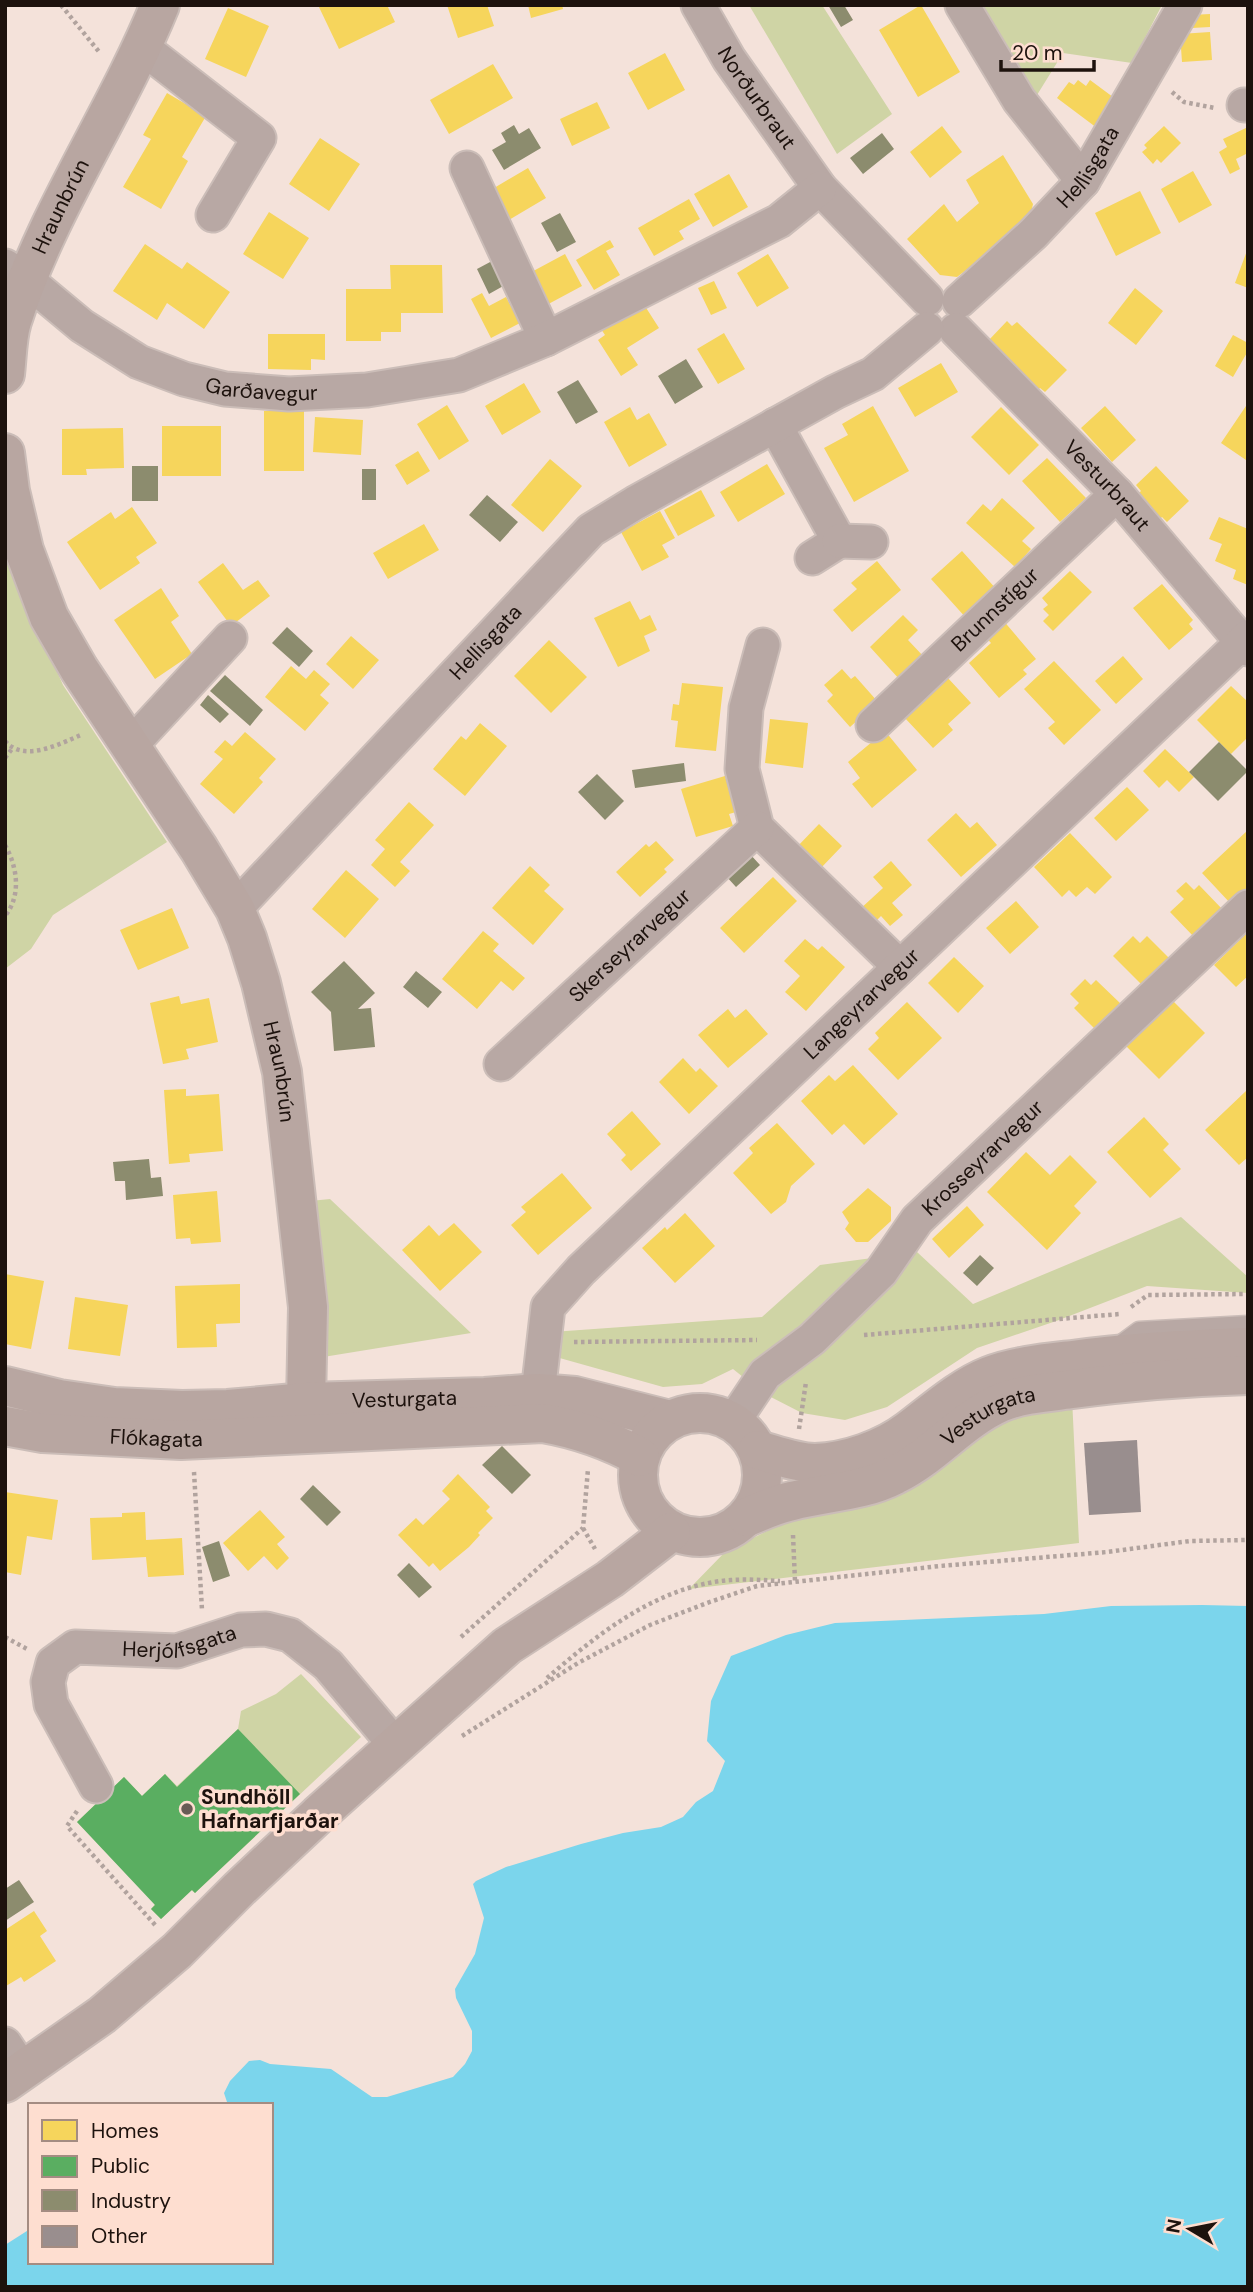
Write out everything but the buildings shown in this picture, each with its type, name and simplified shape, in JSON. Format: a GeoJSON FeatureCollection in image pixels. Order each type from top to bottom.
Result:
{"type":"FeatureCollection","features":[{"type":"Feature","properties":{"kind":"main road","name":"Hraunbrún"},"geometry":{"type":"LineString","coordinates":[[5,374],[17,273],[71,183],[125,83],[160,5]]}},
{"type":"Feature","properties":{"kind":"main road","name":"Hraunbrún"},"geometry":{"type":"LineString","coordinates":[[5,453],[10,491],[24,550],[50,617],[79,669],[199,849],[235,909],[247,938],[261,983],[282,1072],[308,1307],[307,1417]]}},
{"type":"Feature","properties":{"kind":"main road","name":"Vesturgata"},"geometry":{"type":"LineString","coordinates":[[758,1450],[795,1461],[815,1463],[845,1458],[882,1446],[906,1433],[943,1404],[989,1376],[1043,1364],[1105,1356],[1248,1347]]}},
{"type":"Feature","properties":{"kind":"main road","name":"Vesturgata"},"geometry":{"type":"LineString","coordinates":[[747,1517],[791,1501],[853,1490],[895,1475],[921,1460],[958,1428],[1001,1403],[1099,1385],[1248,1375]]}},
{"type":"Feature","properties":{"kind":"main road","name":"Flókagata"},"geometry":{"type":"LineString","coordinates":[[5,1387],[59,1399],[141,1408],[228,1409],[307,1417]]}},
{"type":"Feature","properties":{"kind":"main road","name":"Vesturgata"},"geometry":{"type":"LineString","coordinates":[[307,1417],[538,1393],[575,1396],[670,1420]]}},
{"type":"Feature","properties":{"kind":"main road"},"geometry":{"type":"LineString","coordinates":[[685,1414],[718,1415],[733,1422],[747,1434],[758,1450],[762,1485],[757,1502],[747,1517],[731,1530],[712,1538],[691,1538],[671,1532],[654,1518],[642,1500],[637,1479],[640,1457],[646,1442],[670,1420],[685,1414]]}},
{"type":"Feature","properties":{"kind":"main road","name":"Flókagata"},"geometry":{"type":"LineString","coordinates":[[5,1426],[43,1433],[181,1440],[307,1417]]}},
{"type":"Feature","properties":{"kind":"main road","name":"Vesturgata"},"geometry":{"type":"LineString","coordinates":[[307,1417],[543,1423],[604,1439],[640,1457]]}},
{"type":"Feature","properties":{"kind":"main road"},"geometry":{"type":"LineString","coordinates":[[11,2066],[103,2015],[177,1951],[249,1879],[507,1646],[610,1579],[671,1532]]}},
{"type":"Feature","properties":{"kind":"street","name":"Norðurbraut"},"geometry":{"type":"LineString","coordinates":[[698,5],[729,59],[820,188]]}},
{"type":"Feature","properties":{"kind":"street"},"geometry":{"type":"LineString","coordinates":[[962,5],[1019,100],[1083,181]]}},
{"type":"Feature","properties":{"kind":"street","name":"Hellisgata"},"geometry":{"type":"LineString","coordinates":[[235,909],[592,530],[775,425],[873,374],[1033,234],[1083,181],[1185,5]]}},
{"type":"Feature","properties":{"kind":"street"},"geometry":{"type":"LineString","coordinates":[[142,48],[259,138],[213,215]]}},
{"type":"Feature","properties":{"kind":"street"},"geometry":{"type":"LineString","coordinates":[[467,168],[546,339]]}},
{"type":"Feature","properties":{"kind":"street","name":"Vesturbraut"},"geometry":{"type":"LineString","coordinates":[[820,188],[1117,494],[1245,642]]}},
{"type":"Feature","properties":{"kind":"street","name":"Garðavegur"},"geometry":{"type":"LineString","coordinates":[[17,273],[82,326],[139,362],[184,379],[225,389],[289,394],[367,390],[458,375],[546,339],[779,221],[820,188]]}},
{"type":"Feature","properties":{"kind":"street"},"geometry":{"type":"LineString","coordinates":[[775,425],[840,547]]}},
{"type":"Feature","properties":{"kind":"street","name":"Brunnstígur"},"geometry":{"type":"LineString","coordinates":[[873,725],[1117,494]]}},
{"type":"Feature","properties":{"kind":"street"},"geometry":{"type":"LineString","coordinates":[[122,732],[230,638]]}},
{"type":"Feature","properties":{"kind":"street","name":"Langeyrarvegur"},"geometry":{"type":"LineString","coordinates":[[538,1393],[548,1307],[581,1270],[1245,642]]}},
{"type":"Feature","properties":{"kind":"street"},"geometry":{"type":"LineString","coordinates":[[763,645],[746,708],[742,769],[757,828],[900,967]]}},
{"type":"Feature","properties":{"kind":"street","name":"Skerseyrarvegur"},"geometry":{"type":"LineString","coordinates":[[501,1064],[757,828]]}},
{"type":"Feature","properties":{"kind":"street","name":"Krosseyrarvegur"},"geometry":{"type":"LineString","coordinates":[[733,1422],[765,1374],[812,1339],[881,1272],[917,1220],[1248,907]]}},
{"type":"Feature","properties":{"kind":"street","name":"Herjólfsgata"},"geometry":{"type":"LineString","coordinates":[[96,1786],[51,1704],[48,1682],[53,1663],[75,1647],[177,1651],[241,1630],[266,1629],[290,1635],[328,1665],[396,1746]]}},
{"type":"Feature","properties":{"kind":"lane"},"geometry":{"type":"LineString","coordinates":[[1105,1356],[1139,1330],[1248,1324]]}},
{"type":"Feature","properties":{"kind":"path"},"geometry":{"type":"LineString","coordinates":[[61,5],[125,83]]}},
{"type":"Feature","properties":{"kind":"path"},"geometry":{"type":"LineString","coordinates":[[1184,102],[1210,108]]}},
{"type":"Feature","properties":{"kind":"path"},"geometry":{"type":"LineString","coordinates":[[5,741],[22,753],[68,740],[122,732]]}},
{"type":"Feature","properties":{"kind":"path"},"geometry":{"type":"LineString","coordinates":[[5,758],[12,748]]}},
{"type":"Feature","properties":{"kind":"path"},"geometry":{"type":"LineString","coordinates":[[5,845],[13,860],[16,886],[11,908],[5,916]]}},
{"type":"Feature","properties":{"kind":"path"},"geometry":{"type":"LineString","coordinates":[[812,1339],[1120,1314],[1148,1295],[1248,1294]]}},
{"type":"Feature","properties":{"kind":"path"},"geometry":{"type":"LineString","coordinates":[[545,1343],[758,1340]]}},
{"type":"Feature","properties":{"kind":"path"},"geometry":{"type":"LineString","coordinates":[[456,1642],[583,1528],[589,1467],[580,1461]]}},
{"type":"Feature","properties":{"kind":"path"},"geometry":{"type":"LineString","coordinates":[[193,1465],[204,1643]]}},
{"type":"Feature","properties":{"kind":"path"},"geometry":{"type":"LineString","coordinates":[[454,1741],[578,1663],[662,1621],[757,1586],[940,1566],[1107,1552],[1190,1541],[1248,1540]]}},
{"type":"Feature","properties":{"kind":"path"},"geometry":{"type":"LineString","coordinates":[[533,1690],[611,1627],[655,1602],[714,1582],[796,1581]]}},
{"type":"Feature","properties":{"kind":"path"},"geometry":{"type":"LineString","coordinates":[[96,1786],[67,1825],[177,1951]]}},
{"type":"Feature","properties":{"kind":"green space"},"geometry":{"type":"Polygon","coordinates":[[[749,5],[822,5],[892,114],[837,154],[749,5]]]}},
{"type":"Feature","properties":{"kind":"green space"},"geometry":{"type":"Polygon","coordinates":[[[978,5],[1162,5],[1132,63],[1063,53],[1037,95],[978,5]]]}},
{"type":"Feature","properties":{"kind":"green space"},"geometry":{"type":"Polygon","coordinates":[[[5,531],[36,624],[63,685],[167,842],[53,915],[31,949],[5,969],[5,531]]]}},
{"type":"Feature","properties":{"kind":"green space"},"geometry":{"type":"Polygon","coordinates":[[[330,1199],[471,1333],[317,1358],[310,1201],[330,1199]]]}},
{"type":"Feature","properties":{"kind":"green space"},"geometry":{"type":"Polygon","coordinates":[[[1181,1217],[1248,1277],[1248,1293],[1147,1286],[977,1348],[887,1407],[845,1420],[802,1413],[763,1393],[733,1369],[702,1384],[663,1387],[556,1357],[552,1332],[762,1317],[820,1265],[917,1252],[973,1304],[1181,1217]]]}},
{"type":"Feature","properties":{"kind":"green space"},"geometry":{"type":"Polygon","coordinates":[[[1072,1398],[1079,1543],[689,1589],[725,1552],[775,1527],[844,1504],[1024,1408],[1072,1398]]]}},
{"type":"Feature","properties":{"kind":"green space","name":"Sundhöll Hafnarfjarðar"},"geometry":{"type":"Polygon","coordinates":[[[301,1674],[361,1737],[195,1893],[191,1890],[161,1919],[151,1909],[155,1904],[77,1822],[124,1777],[142,1796],[165,1774],[177,1786],[238,1729],[241,1711],[276,1694],[301,1674]]]}},
{"type":"Feature","properties":{"kind":"water"},"geometry":{"type":"Polygon","coordinates":[[[1111,1606],[1248,1606],[1248,2287],[5,2287],[5,2245],[28,2230],[28,2264],[273,2264],[273,2103],[227,2103],[224,2093],[230,2081],[249,2061],[260,2060],[270,2064],[331,2069],[372,2097],[387,2097],[453,2077],[472,2051],[472,2031],[456,1998],[455,1989],[475,1954],[484,1918],[473,1884],[506,1867],[581,1844],[661,1827],[683,1817],[696,1802],[713,1791],[725,1761],[707,1741],[711,1701],[731,1656],[786,1635],[835,1623],[1044,1614],[1111,1606]]]}},
{"type":"Feature","properties":{"kind":"place","name":"Sundhöll Hafnarfjarðar"},"geometry":{"type":"Point","coordinates":[187,1809]}}]}
